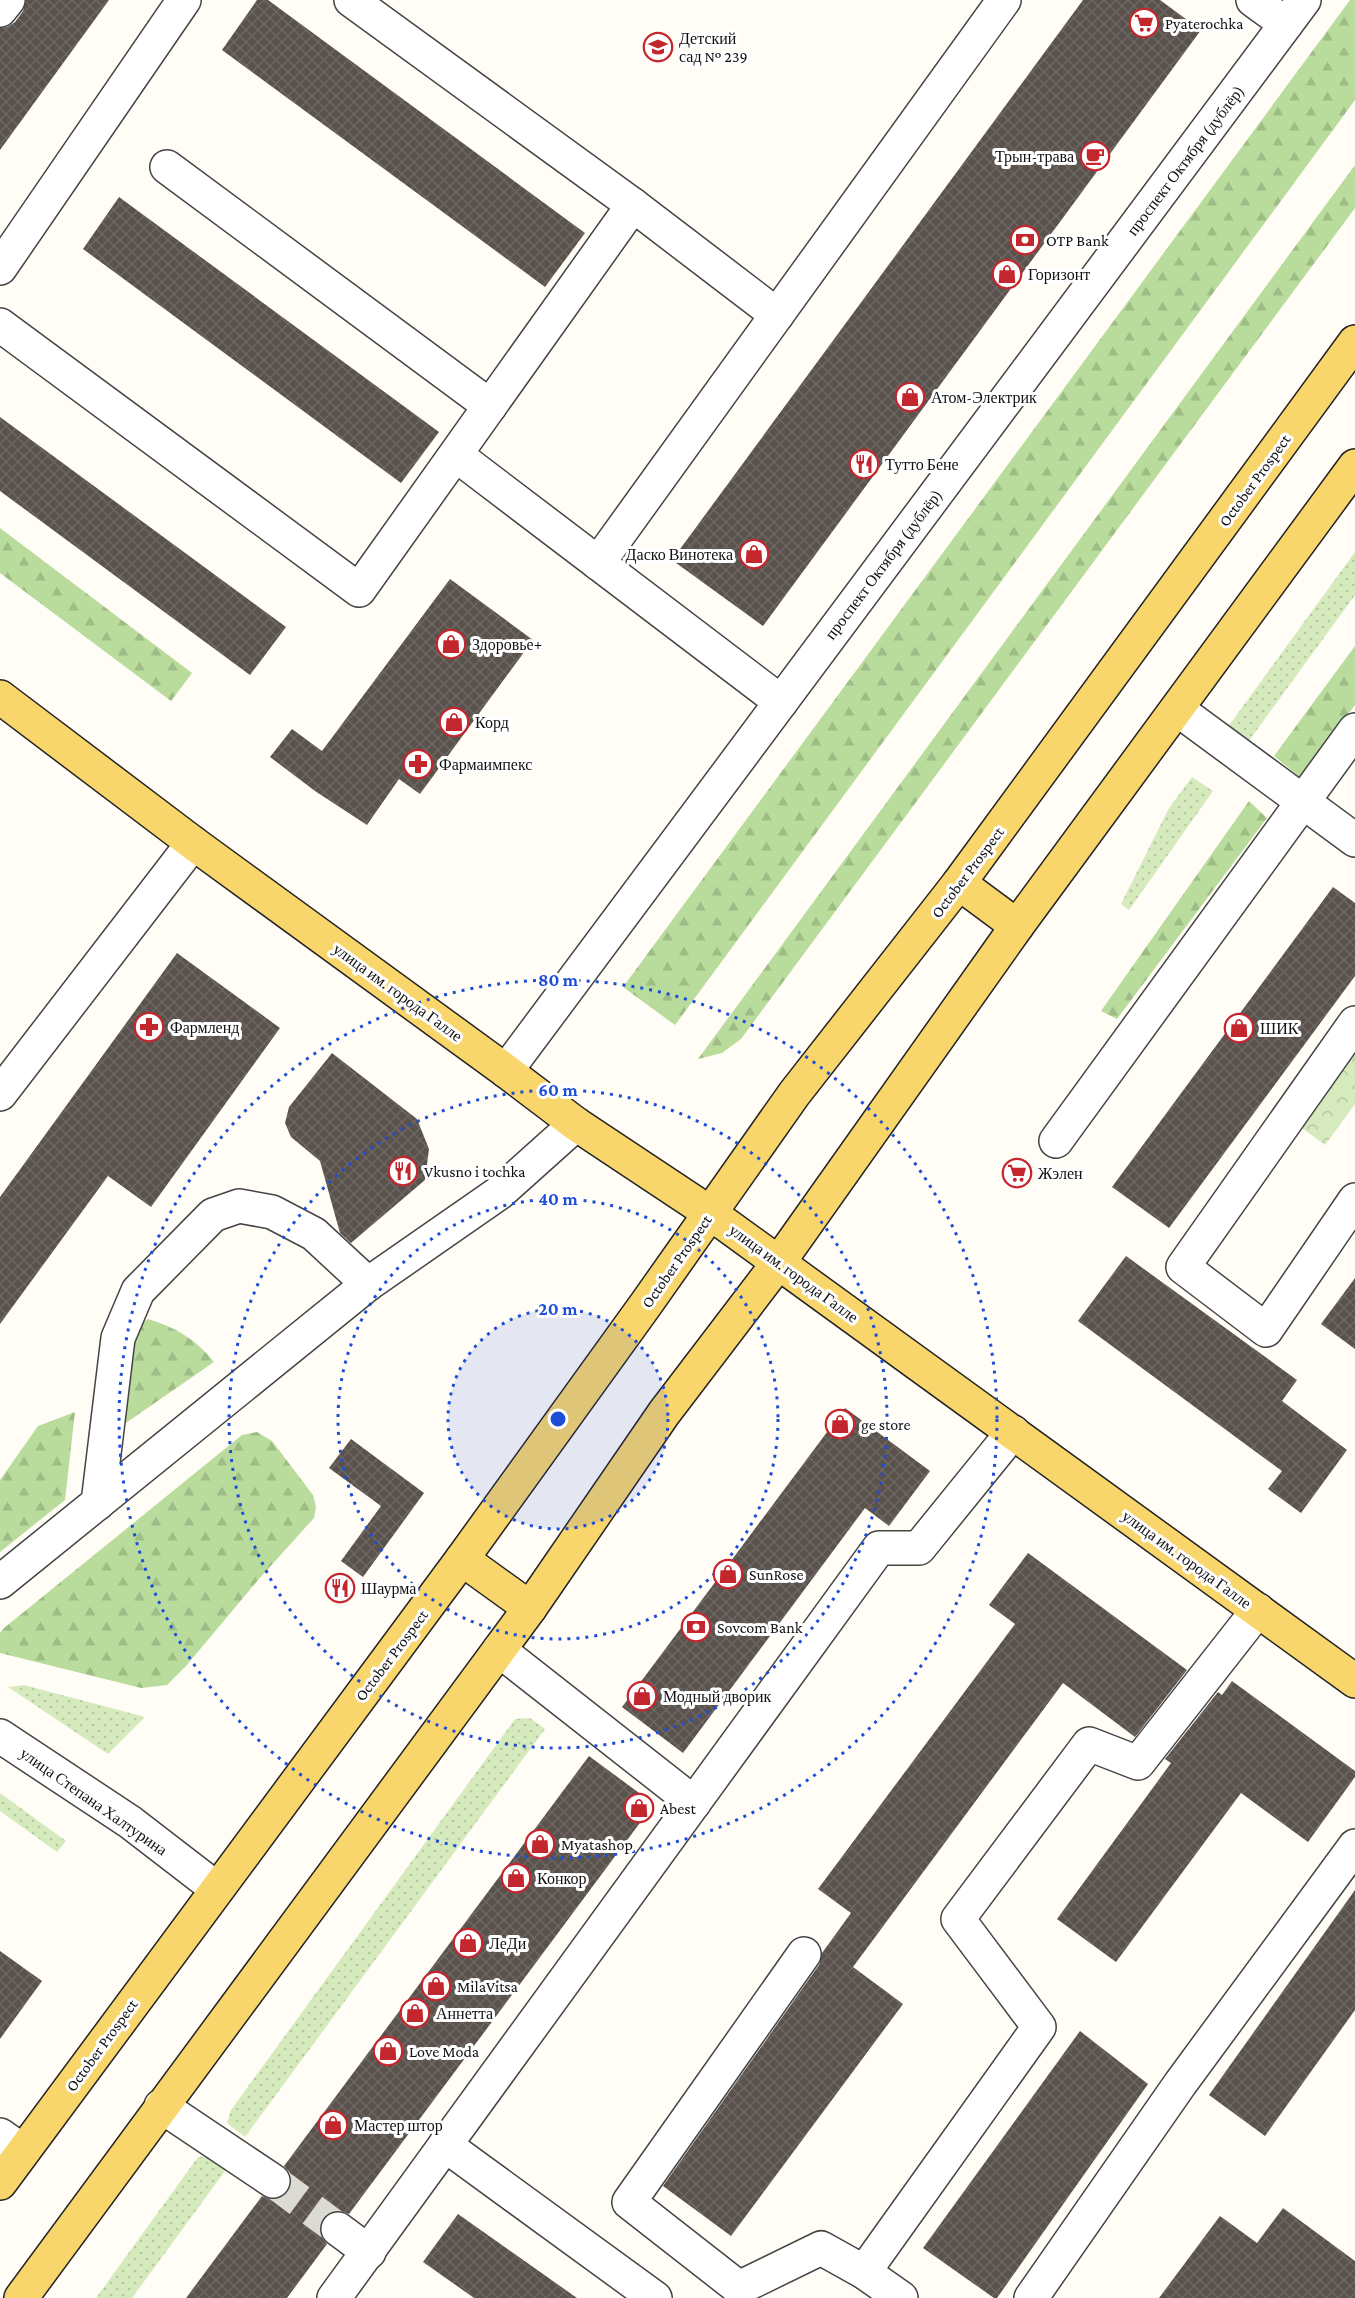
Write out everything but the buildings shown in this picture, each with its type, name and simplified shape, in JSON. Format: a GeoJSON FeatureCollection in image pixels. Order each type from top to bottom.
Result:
{"type":"FeatureCollection","features":[{"type":"Feature","properties":{"kind":"main road","name":"October Prospect"},"geometry":{"type":"LineString","coordinates":[[0,2183],[12,2143],[217,1889],[462,1559],[794,1094],[959,883],[1355,342]]}},
{"type":"Feature","properties":{"kind":"main road"},"geometry":{"type":"LineString","coordinates":[[21,2298],[530,1608],[664,1413],[779,1262],[1017,926],[1355,465]]}},
{"type":"Feature","properties":{"kind":"main road","name":"улица им. города Галле"},"geometry":{"type":"LineString","coordinates":[[0,697],[193,843],[576,1124],[779,1262],[1355,1681]]}},
{"type":"Feature","properties":{"kind":"main road"},"geometry":{"type":"LineString","coordinates":[[959,883],[1017,926]]}},
{"type":"Feature","properties":{"kind":"main road"},"geometry":{"type":"LineString","coordinates":[[462,1559],[530,1608]]}},
{"type":"Feature","properties":{"kind":"street"},"geometry":{"type":"LineString","coordinates":[[0,10],[8,0]]}},
{"type":"Feature","properties":{"kind":"street"},"geometry":{"type":"LineString","coordinates":[[0,268],[184,0]]}},
{"type":"Feature","properties":{"kind":"street"},"geometry":{"type":"LineString","coordinates":[[351,0],[633,205],[777,315]]}},
{"type":"Feature","properties":{"kind":"street"},"geometry":{"type":"LineString","coordinates":[[598,563],[1004,0]]}},
{"type":"Feature","properties":{"kind":"street"},"geometry":{"type":"LineString","coordinates":[[1253,0],[1295,12]]}},
{"type":"Feature","properties":{"kind":"street","name":"проспект Октября (дублёр)"},"geometry":{"type":"LineString","coordinates":[[506,1071],[1295,12]]}},
{"type":"Feature","properties":{"kind":"street"},"geometry":{"type":"LineString","coordinates":[[167,167],[490,406]]}},
{"type":"Feature","properties":{"kind":"street"},"geometry":{"type":"LineString","coordinates":[[0,325],[359,590],[633,205]]}},
{"type":"Feature","properties":{"kind":"street"},"geometry":{"type":"LineString","coordinates":[[456,455],[781,702]]}},
{"type":"Feature","properties":{"kind":"street"},"geometry":{"type":"LineString","coordinates":[[1177,709],[1355,840]]}},
{"type":"Feature","properties":{"kind":"street"},"geometry":{"type":"LineString","coordinates":[[1056,1141],[1355,730]]}},
{"type":"Feature","properties":{"kind":"street"},"geometry":{"type":"LineString","coordinates":[[0,1094],[193,843]]}},
{"type":"Feature","properties":{"kind":"street"},"geometry":{"type":"LineString","coordinates":[[1355,1023],[1183,1267],[1266,1330],[1355,1200]]}},
{"type":"Feature","properties":{"kind":"street"},"geometry":{"type":"LineString","coordinates":[[0,1582],[368,1284],[499,1193],[576,1124]]}},
{"type":"Feature","properties":{"kind":"street"},"geometry":{"type":"LineString","coordinates":[[98,1503],[118,1338],[138,1291],[213,1215],[239,1206],[272,1212],[314,1234],[368,1284]]}},
{"type":"Feature","properties":{"kind":"street"},"geometry":{"type":"LineString","coordinates":[[334,2298],[879,1548],[919,1548],[1013,1432]]}},
{"type":"Feature","properties":{"kind":"street"},"geometry":{"type":"LineString","coordinates":[[864,2272],[1039,2027],[958,1919],[1089,1744],[1138,1763],[1258,1610]]}},
{"type":"Feature","properties":{"kind":"street"},"geometry":{"type":"LineString","coordinates":[[499,1650],[694,1803]]}},
{"type":"Feature","properties":{"kind":"street","name":"улица Степана Халтурина"},"geometry":{"type":"LineString","coordinates":[[0,1736],[130,1822],[217,1889]]}},
{"type":"Feature","properties":{"kind":"street"},"geometry":{"type":"LineString","coordinates":[[1031,2298],[1180,2084],[1355,1846]]}},
{"type":"Feature","properties":{"kind":"street"},"geometry":{"type":"LineString","coordinates":[[804,1954],[629,2202],[736,2293],[821,2248],[864,2272],[901,2298]]}},
{"type":"Feature","properties":{"kind":"street"},"geometry":{"type":"LineString","coordinates":[[161,2106],[273,2181]]}},
{"type":"Feature","properties":{"kind":"street"},"geometry":{"type":"LineString","coordinates":[[445,2145],[655,2298]]}},
{"type":"Feature","properties":{"kind":"street"},"geometry":{"type":"LineString","coordinates":[[338,2229],[369,2252]]}},
{"type":"Feature","properties":{"kind":"green space"},"geometry":{"type":"Polygon","coordinates":[[[1350,0],[1355,0],[1355,100],[675,1025],[623,987],[1350,0]]]}},
{"type":"Feature","properties":{"kind":"green space"},"geometry":{"type":"Polygon","coordinates":[[[1355,165],[1355,208],[741,1039],[722,1053],[698,1059],[1355,165]]]}},
{"type":"Feature","properties":{"kind":"green space"},"geometry":{"type":"Polygon","coordinates":[[[0,528],[192,673],[171,701],[0,573],[0,528]]]}},
{"type":"Feature","properties":{"kind":"green space"},"geometry":{"type":"Polygon","coordinates":[[[1355,552],[1355,595],[1245,746],[1225,731],[1355,552]]]}},
{"type":"Feature","properties":{"kind":"green space"},"geometry":{"type":"Polygon","coordinates":[[[1355,646],[1355,705],[1301,778],[1274,756],[1355,646]]]}},
{"type":"Feature","properties":{"kind":"green space"},"geometry":{"type":"Polygon","coordinates":[[[1192,777],[1213,791],[1129,910],[1121,904],[1169,808],[1192,777]]]}},
{"type":"Feature","properties":{"kind":"green space"},"geometry":{"type":"Polygon","coordinates":[[[1249,801],[1267,818],[1117,1019],[1101,1011],[1249,801]]]}},
{"type":"Feature","properties":{"kind":"green space"},"geometry":{"type":"Polygon","coordinates":[[[1355,1040],[1355,1104],[1325,1145],[1295,1123],[1355,1040]]]}},
{"type":"Feature","properties":{"kind":"green space"},"geometry":{"type":"Polygon","coordinates":[[[148,1319],[185,1335],[214,1362],[120,1427],[131,1330],[148,1319]]]}},
{"type":"Feature","properties":{"kind":"green space"},"geometry":{"type":"Polygon","coordinates":[[[75,1412],[65,1500],[0,1552],[0,1480],[38,1426],[75,1412]]]}},
{"type":"Feature","properties":{"kind":"green space"},"geometry":{"type":"Polygon","coordinates":[[[257,1432],[272,1441],[313,1495],[316,1507],[314,1518],[167,1685],[141,1688],[0,1653],[0,1633],[4,1628],[242,1435],[257,1432]]]}},
{"type":"Feature","properties":{"kind":"green space"},"geometry":{"type":"Polygon","coordinates":[[[24,1685],[145,1717],[108,1754],[8,1687],[24,1685]]]}},
{"type":"Feature","properties":{"kind":"green space"},"geometry":{"type":"Polygon","coordinates":[[[530,1718],[545,1729],[245,2137],[227,2123],[231,2110],[515,1719],[530,1718]]]}},
{"type":"Feature","properties":{"kind":"green space"},"geometry":{"type":"Polygon","coordinates":[[[0,1793],[66,1841],[57,1852],[0,1811],[0,1793]]]}},
{"type":"Feature","properties":{"kind":"green space"},"geometry":{"type":"Polygon","coordinates":[[[213,2156],[228,2167],[132,2298],[96,2298],[198,2157],[213,2156]]]}},
{"type":"Feature","properties":{"kind":"tunnel"},"geometry":{"type":"LineString","coordinates":[[273,2181],[338,2229]]}},
{"type":"Feature","properties":{"kind":"place","name":"Pyaterochka"},"geometry":{"type":"Point","coordinates":[1144,23]}},
{"type":"Feature","properties":{"kind":"place","name":"Детский сад № 239"},"geometry":{"type":"Point","coordinates":[658,47]}},
{"type":"Feature","properties":{"kind":"place","name":"Трын-трава"},"geometry":{"type":"Point","coordinates":[1095,156]}},
{"type":"Feature","properties":{"kind":"place","name":"OTP Bank"},"geometry":{"type":"Point","coordinates":[1025,240]}},
{"type":"Feature","properties":{"kind":"place","name":"Горизонт"},"geometry":{"type":"Point","coordinates":[1007,274]}},
{"type":"Feature","properties":{"kind":"place","name":"Атом-Электрик"},"geometry":{"type":"Point","coordinates":[910,397]}},
{"type":"Feature","properties":{"kind":"place","name":"Тутто Бене"},"geometry":{"type":"Point","coordinates":[864,464]}},
{"type":"Feature","properties":{"kind":"place","name":"Даско Винотека"},"geometry":{"type":"Point","coordinates":[754,554]}},
{"type":"Feature","properties":{"kind":"place","name":"Здоровье+"},"geometry":{"type":"Point","coordinates":[451,644]}},
{"type":"Feature","properties":{"kind":"place","name":"Корд"},"geometry":{"type":"Point","coordinates":[454,722]}},
{"type":"Feature","properties":{"kind":"place","name":"Фармаимпекс"},"geometry":{"type":"Point","coordinates":[418,764]}},
{"type":"Feature","properties":{"kind":"place","name":"Фармленд"},"geometry":{"type":"Point","coordinates":[149,1027]}},
{"type":"Feature","properties":{"kind":"place","name":"ШИК"},"geometry":{"type":"Point","coordinates":[1239,1028]}},
{"type":"Feature","properties":{"kind":"place","name":"Vkusno i tochka"},"geometry":{"type":"Point","coordinates":[403,1171]}},
{"type":"Feature","properties":{"kind":"place","name":"Жэлен"},"geometry":{"type":"Point","coordinates":[1017,1173]}},
{"type":"Feature","properties":{"kind":"place","name":"ge store"},"geometry":{"type":"Point","coordinates":[840,1424]}},
{"type":"Feature","properties":{"kind":"place","name":"SunRose"},"geometry":{"type":"Point","coordinates":[728,1574]}},
{"type":"Feature","properties":{"kind":"place","name":"Шаурма"},"geometry":{"type":"Point","coordinates":[340,1588]}},
{"type":"Feature","properties":{"kind":"place","name":"Sovcom Bank"},"geometry":{"type":"Point","coordinates":[696,1627]}},
{"type":"Feature","properties":{"kind":"place","name":"Модный дворик"},"geometry":{"type":"Point","coordinates":[642,1696]}},
{"type":"Feature","properties":{"kind":"place","name":"Abest"},"geometry":{"type":"Point","coordinates":[639,1808]}},
{"type":"Feature","properties":{"kind":"place","name":"Myatashop"},"geometry":{"type":"Point","coordinates":[540,1844]}},
{"type":"Feature","properties":{"kind":"place","name":"Конкор"},"geometry":{"type":"Point","coordinates":[516,1878]}},
{"type":"Feature","properties":{"kind":"place","name":"ЛеДи"},"geometry":{"type":"Point","coordinates":[468,1943]}},
{"type":"Feature","properties":{"kind":"place","name":"MilaVitsa"},"geometry":{"type":"Point","coordinates":[436,1986]}},
{"type":"Feature","properties":{"kind":"place","name":"Аннетта"},"geometry":{"type":"Point","coordinates":[415,2013]}},
{"type":"Feature","properties":{"kind":"place","name":"Love Moda"},"geometry":{"type":"Point","coordinates":[388,2051]}},
{"type":"Feature","properties":{"kind":"place","name":"Мастер штор"},"geometry":{"type":"Point","coordinates":[333,2125]}}]}
